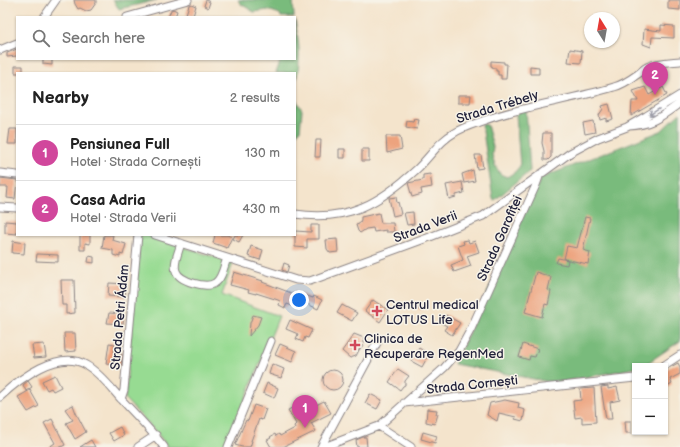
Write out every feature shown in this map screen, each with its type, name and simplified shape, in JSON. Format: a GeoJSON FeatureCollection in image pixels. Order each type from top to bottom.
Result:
{"type":"FeatureCollection","features":[{"type":"Feature","properties":{"kind":"street"},"geometry":{"type":"LineString","coordinates":[[45,16],[56,0]]}},
{"type":"Feature","properties":{"kind":"street"},"geometry":{"type":"LineString","coordinates":[[131,16],[188,0]]}},
{"type":"Feature","properties":{"kind":"street"},"geometry":{"type":"LineString","coordinates":[[0,50],[16,43]]}},
{"type":"Feature","properties":{"kind":"street","name":"Strada Trébely"},"geometry":{"type":"LineString","coordinates":[[296,214],[311,217],[331,216],[356,210],[379,200],[417,168],[446,137],[459,130],[490,118],[530,106],[566,100],[616,86],[639,73],[646,67],[680,61]]}},
{"type":"Feature","properties":{"kind":"street","name":"Strada Verii"},"geometry":{"type":"LineString","coordinates":[[158,236],[296,280],[310,281],[483,216],[570,153],[591,142],[627,127],[680,95]]}},
{"type":"Feature","properties":{"kind":"street"},"geometry":{"type":"LineString","coordinates":[[627,127],[642,126],[656,120],[680,103]]}},
{"type":"Feature","properties":{"kind":"street"},"geometry":{"type":"LineString","coordinates":[[0,173],[16,175]]}},
{"type":"Feature","properties":{"kind":"street","name":"Strada Garofiței"},"geometry":{"type":"LineString","coordinates":[[404,403],[444,368],[459,351],[468,335],[536,186],[540,174]]}},
{"type":"Feature","properties":{"kind":"street"},"geometry":{"type":"LineString","coordinates":[[0,207],[16,208]]}},
{"type":"Feature","properties":{"kind":"street","name":"Strada Petri Ádám"},"geometry":{"type":"LineString","coordinates":[[121,400],[124,390],[138,236]]}},
{"type":"Feature","properties":{"kind":"street"},"geometry":{"type":"LineString","coordinates":[[181,243],[175,265],[178,276],[203,286],[215,284],[219,279],[227,258]]}},
{"type":"Feature","properties":{"kind":"street"},"geometry":{"type":"LineString","coordinates":[[228,447],[271,341]]}},
{"type":"Feature","properties":{"kind":"street"},"geometry":{"type":"LineString","coordinates":[[322,447],[378,341]]}},
{"type":"Feature","properties":{"kind":"street"},"geometry":{"type":"LineString","coordinates":[[668,363],[680,355]]}},
{"type":"Feature","properties":{"kind":"street"},"geometry":{"type":"LineString","coordinates":[[0,397],[23,378],[39,368],[55,362],[67,360],[79,361],[88,366],[99,376],[156,435],[164,447]]}},
{"type":"Feature","properties":{"kind":"street","name":"Strada Cornești"},"geometry":{"type":"LineString","coordinates":[[404,403],[632,378]]}},
{"type":"Feature","properties":{"kind":"street"},"geometry":{"type":"LineString","coordinates":[[322,447],[379,426],[404,403]]}},
{"type":"Feature","properties":{"kind":"street"},"geometry":{"type":"LineString","coordinates":[[379,426],[411,447]]}},
{"type":"Feature","properties":{"kind":"street"},"geometry":{"type":"LineString","coordinates":[[138,447],[156,435]]}},
{"type":"Feature","properties":{"kind":"green space"},"geometry":{"type":"Polygon","coordinates":[[[113,0],[157,0],[119,9],[113,0]]]}},
{"type":"Feature","properties":{"kind":"green space"},"geometry":{"type":"Polygon","coordinates":[[[238,0],[293,0],[294,16],[281,16],[280,14],[268,10],[254,12],[241,4],[238,0]]]}},
{"type":"Feature","properties":{"kind":"green space"},"geometry":{"type":"Polygon","coordinates":[[[296,26],[299,44],[299,67],[296,79],[296,72],[276,72],[281,60],[296,60],[296,26]]]}},
{"type":"Feature","properties":{"kind":"green space"},"geometry":{"type":"Polygon","coordinates":[[[296,100],[302,110],[300,131],[296,134],[296,100]]]}},
{"type":"Feature","properties":{"kind":"green space"},"geometry":{"type":"Polygon","coordinates":[[[526,108],[530,171],[495,200],[493,199],[482,124],[487,125],[493,147],[492,155],[495,165],[500,174],[507,177],[515,172],[520,166],[516,114],[526,108]]]}},
{"type":"Feature","properties":{"kind":"green space"},"geometry":{"type":"Polygon","coordinates":[[[680,113],[680,341],[647,363],[632,363],[632,369],[555,383],[454,364],[541,178],[661,131],[680,113]]]}},
{"type":"Feature","properties":{"kind":"green space"},"geometry":{"type":"Polygon","coordinates":[[[149,236],[233,263],[222,295],[279,316],[226,447],[168,447],[125,399],[140,237],[149,236]]]}},
{"type":"Feature","properties":{"kind":"building"},"geometry":{"type":"Polygon","coordinates":[[[74,0],[96,0],[96,3],[91,10],[86,11],[80,8],[78,9],[74,0]]]}},
{"type":"Feature","properties":{"kind":"building"},"geometry":{"type":"Polygon","coordinates":[[[206,0],[210,2],[208,8],[204,6],[206,0]]]}},
{"type":"Feature","properties":{"kind":"building"},"geometry":{"type":"Polygon","coordinates":[[[668,0],[680,0],[680,10],[668,9],[668,0]]]}},
{"type":"Feature","properties":{"kind":"building"},"geometry":{"type":"Polygon","coordinates":[[[191,4],[196,6],[193,16],[186,14],[189,5],[191,4]]]}},
{"type":"Feature","properties":{"kind":"building"},"geometry":{"type":"Polygon","coordinates":[[[173,9],[177,11],[175,16],[168,16],[173,9]]]}},
{"type":"Feature","properties":{"kind":"building"},"geometry":{"type":"Polygon","coordinates":[[[661,25],[674,26],[674,38],[652,37],[651,47],[643,44],[644,29],[661,31],[661,25]]]}},
{"type":"Feature","properties":{"kind":"building"},"geometry":{"type":"Polygon","coordinates":[[[16,49],[16,56],[7,57],[7,53],[16,49]]]}},
{"type":"Feature","properties":{"kind":"building"},"geometry":{"type":"Polygon","coordinates":[[[570,49],[582,51],[581,63],[568,62],[570,49]]]}},
{"type":"Feature","properties":{"kind":"building"},"geometry":{"type":"Polygon","coordinates":[[[43,60],[52,60],[52,65],[43,64],[43,60]]]}},
{"type":"Feature","properties":{"kind":"building"},"geometry":{"type":"Polygon","coordinates":[[[491,61],[504,62],[504,64],[507,64],[506,79],[501,79],[501,75],[498,75],[496,68],[491,66],[491,61]]]}},
{"type":"Feature","properties":{"kind":"building"},"geometry":{"type":"Polygon","coordinates":[[[15,66],[23,66],[23,72],[15,73],[15,66]]]}},
{"type":"Feature","properties":{"kind":"building"},"geometry":{"type":"Polygon","coordinates":[[[530,66],[539,67],[539,74],[530,74],[530,66]]]}},
{"type":"Feature","properties":{"kind":"building"},"geometry":{"type":"Polygon","coordinates":[[[645,87],[649,95],[663,87],[667,95],[631,116],[632,101],[638,101],[633,91],[645,87]]]}},
{"type":"Feature","properties":{"kind":"building"},"geometry":{"type":"Polygon","coordinates":[[[458,95],[471,95],[470,103],[458,103],[458,95]]]}},
{"type":"Feature","properties":{"kind":"building"},"geometry":{"type":"Polygon","coordinates":[[[609,104],[613,119],[606,121],[606,118],[600,120],[599,115],[603,109],[602,106],[609,104]]]}},
{"type":"Feature","properties":{"kind":"building"},"geometry":{"type":"Polygon","coordinates":[[[414,119],[419,120],[417,129],[406,127],[407,121],[413,122],[414,119]]]}},
{"type":"Feature","properties":{"kind":"building"},"geometry":{"type":"Polygon","coordinates":[[[593,121],[595,132],[585,134],[583,123],[593,121]]]}},
{"type":"Feature","properties":{"kind":"building"},"geometry":{"type":"Polygon","coordinates":[[[10,129],[16,129],[16,144],[8,144],[10,129]]]}},
{"type":"Feature","properties":{"kind":"building"},"geometry":{"type":"Polygon","coordinates":[[[543,133],[551,133],[551,157],[548,160],[544,160],[542,143],[543,133]]]}},
{"type":"Feature","properties":{"kind":"building"},"geometry":{"type":"Polygon","coordinates":[[[386,136],[400,136],[402,149],[387,153],[386,136]]]}},
{"type":"Feature","properties":{"kind":"building"},"geometry":{"type":"Polygon","coordinates":[[[316,140],[321,140],[320,157],[315,157],[316,140]]]}},
{"type":"Feature","properties":{"kind":"building"},"geometry":{"type":"Polygon","coordinates":[[[339,149],[345,149],[345,158],[339,158],[339,149]]]}},
{"type":"Feature","properties":{"kind":"building"},"geometry":{"type":"Polygon","coordinates":[[[362,149],[369,149],[369,161],[362,161],[362,149]]]}},
{"type":"Feature","properties":{"kind":"building"},"geometry":{"type":"Polygon","coordinates":[[[475,155],[481,155],[483,168],[477,169],[475,155]]]}},
{"type":"Feature","properties":{"kind":"building"},"geometry":{"type":"Polygon","coordinates":[[[473,170],[475,181],[464,183],[462,174],[473,170]]]}},
{"type":"Feature","properties":{"kind":"building"},"geometry":{"type":"Polygon","coordinates":[[[430,174],[432,187],[421,189],[422,194],[412,197],[408,183],[423,180],[423,175],[430,174]]]}},
{"type":"Feature","properties":{"kind":"building"},"geometry":{"type":"Polygon","coordinates":[[[0,178],[16,180],[15,199],[7,198],[8,187],[0,187],[0,178]]]}},
{"type":"Feature","properties":{"kind":"building"},"geometry":{"type":"Polygon","coordinates":[[[462,182],[464,193],[449,199],[446,185],[462,182]]]}},
{"type":"Feature","properties":{"kind":"building"},"geometry":{"type":"Polygon","coordinates":[[[396,197],[401,214],[393,216],[389,198],[396,197]]]}},
{"type":"Feature","properties":{"kind":"building"},"geometry":{"type":"Polygon","coordinates":[[[413,212],[414,224],[407,225],[404,213],[413,212]]]}},
{"type":"Feature","properties":{"kind":"building"},"geometry":{"type":"Polygon","coordinates":[[[379,213],[381,223],[393,223],[394,232],[386,232],[386,230],[374,232],[373,228],[366,229],[360,233],[358,231],[356,225],[359,224],[361,217],[379,213]]]}},
{"type":"Feature","properties":{"kind":"building"},"geometry":{"type":"Polygon","coordinates":[[[585,217],[590,218],[583,250],[590,252],[588,264],[564,259],[567,246],[577,248],[585,217]]]}},
{"type":"Feature","properties":{"kind":"building"},"geometry":{"type":"Polygon","coordinates":[[[5,221],[16,222],[16,234],[5,233],[5,221]]]}},
{"type":"Feature","properties":{"kind":"building"},"geometry":{"type":"Polygon","coordinates":[[[311,225],[319,225],[319,239],[307,239],[307,248],[295,247],[296,231],[311,232],[311,225]]]}},
{"type":"Feature","properties":{"kind":"building"},"geometry":{"type":"Polygon","coordinates":[[[80,236],[90,236],[90,244],[85,243],[85,250],[80,250],[80,236]]]}},
{"type":"Feature","properties":{"kind":"building"},"geometry":{"type":"Polygon","coordinates":[[[104,236],[113,236],[112,240],[126,244],[123,255],[120,254],[120,257],[113,255],[113,250],[102,248],[104,236]]]}},
{"type":"Feature","properties":{"kind":"building"},"geometry":{"type":"Polygon","coordinates":[[[215,236],[232,237],[227,248],[213,243],[215,236]]]}},
{"type":"Feature","properties":{"kind":"building"},"geometry":{"type":"Polygon","coordinates":[[[234,236],[242,236],[239,242],[233,239],[234,236]]]}},
{"type":"Feature","properties":{"kind":"building"},"geometry":{"type":"Polygon","coordinates":[[[337,239],[338,252],[330,253],[327,249],[326,240],[337,239]]]}},
{"type":"Feature","properties":{"kind":"building"},"geometry":{"type":"Polygon","coordinates":[[[468,240],[469,243],[475,241],[479,252],[467,256],[471,266],[454,272],[451,265],[463,260],[458,246],[464,244],[463,241],[468,240]]]}},
{"type":"Feature","properties":{"kind":"building"},"geometry":{"type":"Polygon","coordinates":[[[13,241],[25,243],[24,254],[12,253],[13,241]]]}},
{"type":"Feature","properties":{"kind":"building"},"geometry":{"type":"Polygon","coordinates":[[[251,246],[263,250],[260,260],[248,256],[251,246]]]}},
{"type":"Feature","properties":{"kind":"building"},"geometry":{"type":"Polygon","coordinates":[[[37,254],[58,255],[58,262],[36,261],[37,254]]]}},
{"type":"Feature","properties":{"kind":"building"},"geometry":{"type":"Polygon","coordinates":[[[89,256],[94,257],[94,263],[88,262],[89,256]]]}},
{"type":"Feature","properties":{"kind":"building"},"geometry":{"type":"Polygon","coordinates":[[[558,258],[568,260],[567,265],[556,263],[558,258]]]}},
{"type":"Feature","properties":{"kind":"building"},"geometry":{"type":"Polygon","coordinates":[[[284,263],[289,265],[287,272],[282,270],[284,263]]]}},
{"type":"Feature","properties":{"kind":"building"},"geometry":{"type":"Polygon","coordinates":[[[234,272],[263,281],[262,282],[294,294],[295,292],[313,298],[314,296],[322,300],[318,309],[303,302],[301,309],[287,304],[285,308],[279,305],[280,301],[278,300],[248,292],[249,290],[230,285],[234,272]]]}},
{"type":"Feature","properties":{"kind":"building"},"geometry":{"type":"Polygon","coordinates":[[[536,272],[551,277],[548,290],[551,291],[548,305],[545,304],[542,317],[525,312],[536,272]]]}},
{"type":"Feature","properties":{"kind":"building"},"geometry":{"type":"Polygon","coordinates":[[[61,280],[74,280],[75,313],[66,314],[66,305],[62,305],[61,280]]]}},
{"type":"Feature","properties":{"kind":"building"},"geometry":{"type":"Polygon","coordinates":[[[109,283],[126,284],[125,297],[108,296],[109,283]]]}},
{"type":"Feature","properties":{"kind":"building","name":"Centrul medical LOTUS Life"},"geometry":{"type":"Polygon","coordinates":[[[373,300],[388,310],[380,322],[365,311],[373,300]]]}},
{"type":"Feature","properties":{"kind":"building"},"geometry":{"type":"Polygon","coordinates":[[[421,303],[426,306],[422,311],[417,308],[421,303]]]}},
{"type":"Feature","properties":{"kind":"building"},"geometry":{"type":"Polygon","coordinates":[[[342,305],[357,313],[352,321],[337,313],[342,305]]]}},
{"type":"Feature","properties":{"kind":"building"},"geometry":{"type":"Polygon","coordinates":[[[109,313],[124,314],[123,324],[107,323],[109,313]]]}},
{"type":"Feature","properties":{"kind":"building"},"geometry":{"type":"Polygon","coordinates":[[[253,315],[261,317],[258,325],[249,336],[250,323],[253,315]]]}},
{"type":"Feature","properties":{"kind":"building"},"geometry":{"type":"Polygon","coordinates":[[[446,315],[460,323],[452,335],[444,330],[447,326],[441,323],[446,315]]]}},
{"type":"Feature","properties":{"kind":"building"},"geometry":{"type":"Polygon","coordinates":[[[290,320],[312,330],[308,338],[305,337],[303,342],[296,339],[298,334],[286,329],[290,320]]]}},
{"type":"Feature","properties":{"kind":"building"},"geometry":{"type":"Polygon","coordinates":[[[64,333],[75,333],[76,351],[65,352],[64,333]]]}},
{"type":"Feature","properties":{"kind":"building","name":"Clinica de Recuperare RegenMed"},"geometry":{"type":"Polygon","coordinates":[[[354,334],[364,338],[364,344],[356,356],[350,358],[342,351],[354,334]]]}},
{"type":"Feature","properties":{"kind":"building"},"geometry":{"type":"Polygon","coordinates":[[[109,343],[115,344],[114,354],[122,354],[121,366],[106,364],[109,343]]]}},
{"type":"Feature","properties":{"kind":"building"},"geometry":{"type":"Polygon","coordinates":[[[44,344],[46,357],[34,358],[32,345],[44,344]]]}},
{"type":"Feature","properties":{"kind":"building"},"geometry":{"type":"Polygon","coordinates":[[[280,344],[296,351],[292,362],[275,355],[280,344]]]}},
{"type":"Feature","properties":{"kind":"building"},"geometry":{"type":"Polygon","coordinates":[[[523,344],[538,349],[535,357],[530,356],[529,360],[519,357],[523,344]]]}},
{"type":"Feature","properties":{"kind":"building"},"geometry":{"type":"Polygon","coordinates":[[[419,348],[429,354],[422,367],[411,361],[419,348]]]}},
{"type":"Feature","properties":{"kind":"building"},"geometry":{"type":"Polygon","coordinates":[[[678,363],[680,367],[680,374],[670,379],[672,384],[668,386],[668,368],[678,363]]]}},
{"type":"Feature","properties":{"kind":"building"},"geometry":{"type":"Polygon","coordinates":[[[272,364],[284,369],[281,378],[269,374],[272,364]]]}},
{"type":"Feature","properties":{"kind":"building"},"geometry":{"type":"Polygon","coordinates":[[[398,369],[409,376],[405,381],[405,385],[400,390],[389,382],[398,369]]]}},
{"type":"Feature","properties":{"kind":"building"},"geometry":{"type":"Polygon","coordinates":[[[333,370],[340,373],[343,380],[340,387],[333,390],[326,387],[323,380],[326,373],[333,370]]]}},
{"type":"Feature","properties":{"kind":"building"},"geometry":{"type":"Polygon","coordinates":[[[55,375],[61,387],[53,391],[51,388],[47,390],[42,381],[55,375]]]}},
{"type":"Feature","properties":{"kind":"building"},"geometry":{"type":"Polygon","coordinates":[[[28,381],[32,387],[26,391],[23,385],[28,381]]]}},
{"type":"Feature","properties":{"kind":"building"},"geometry":{"type":"Polygon","coordinates":[[[267,383],[278,388],[274,398],[263,393],[267,383]]]}},
{"type":"Feature","properties":{"kind":"building"},"geometry":{"type":"Polygon","coordinates":[[[608,386],[608,389],[617,387],[620,400],[610,402],[612,419],[606,419],[601,387],[608,386]]]}},
{"type":"Feature","properties":{"kind":"building"},"geometry":{"type":"Polygon","coordinates":[[[594,388],[596,422],[582,423],[582,417],[575,418],[573,401],[581,400],[580,389],[594,388]]]}},
{"type":"Feature","properties":{"kind":"building"},"geometry":{"type":"Polygon","coordinates":[[[30,390],[39,406],[28,412],[18,397],[30,390]]]}},
{"type":"Feature","properties":{"kind":"building"},"geometry":{"type":"Polygon","coordinates":[[[370,394],[382,400],[377,409],[365,403],[370,394]]]}},
{"type":"Feature","properties":{"kind":"building"},"geometry":{"type":"Polygon","coordinates":[[[505,400],[519,403],[518,408],[525,410],[523,421],[515,419],[516,417],[499,413],[497,421],[487,415],[490,403],[505,400]]]}},
{"type":"Feature","properties":{"kind":"building"},"geometry":{"type":"Polygon","coordinates":[[[324,401],[331,413],[311,423],[316,431],[283,447],[271,447],[267,440],[271,438],[270,437],[275,434],[276,436],[279,434],[280,436],[295,428],[294,426],[296,424],[288,410],[296,406],[304,420],[315,414],[312,407],[324,401]]]}},
{"type":"Feature","properties":{"kind":"building"},"geometry":{"type":"Polygon","coordinates":[[[73,405],[86,432],[75,439],[66,423],[73,420],[65,409],[73,405]]]}},
{"type":"Feature","properties":{"kind":"building"},"geometry":{"type":"Polygon","coordinates":[[[254,405],[266,409],[262,420],[259,419],[250,447],[235,445],[246,420],[248,421],[254,405]]]}},
{"type":"Feature","properties":{"kind":"building"},"geometry":{"type":"Polygon","coordinates":[[[427,409],[437,410],[436,414],[438,414],[435,424],[426,422],[427,409]]]}},
{"type":"Feature","properties":{"kind":"building"},"geometry":{"type":"Polygon","coordinates":[[[52,419],[65,445],[61,447],[49,447],[55,443],[44,423],[52,419]]]}},
{"type":"Feature","properties":{"kind":"building"},"geometry":{"type":"Polygon","coordinates":[[[625,421],[631,421],[631,433],[626,433],[625,421]]]}},
{"type":"Feature","properties":{"kind":"building"},"geometry":{"type":"Polygon","coordinates":[[[120,427],[124,435],[114,441],[109,433],[120,427]]]}},
{"type":"Feature","properties":{"kind":"building"},"geometry":{"type":"Polygon","coordinates":[[[423,432],[437,436],[435,443],[421,439],[423,432]]]}},
{"type":"Feature","properties":{"kind":"building"},"geometry":{"type":"Polygon","coordinates":[[[366,437],[367,447],[357,447],[356,440],[366,437]]]}},
{"type":"Feature","properties":{"kind":"building"},"geometry":{"type":"Polygon","coordinates":[[[91,440],[95,447],[80,447],[91,440]]]}},
{"type":"Feature","properties":{"kind":"place","name":"Casa Adria"},"geometry":{"type":"Point","coordinates":[655,95]}},
{"type":"Feature","properties":{"kind":"place","name":"Centrul medical LOTUS Life"},"geometry":{"type":"Point","coordinates":[377,311]}},
{"type":"Feature","properties":{"kind":"place","name":"Clinica de Recuperare RegenMed"},"geometry":{"type":"Point","coordinates":[355,345]}},
{"type":"Feature","properties":{"kind":"place","name":"Pensiunea Full"},"geometry":{"type":"Point","coordinates":[305,428]}}]}
